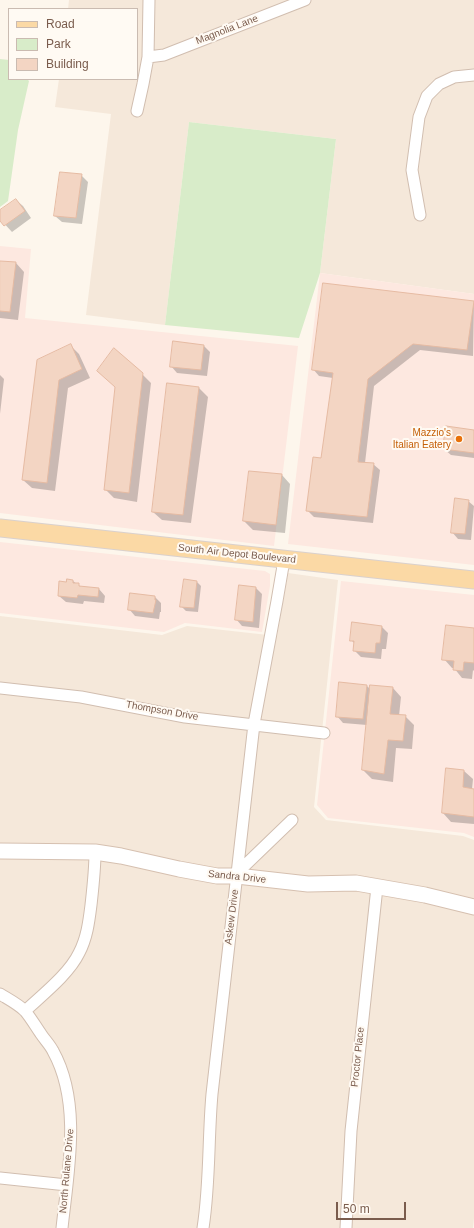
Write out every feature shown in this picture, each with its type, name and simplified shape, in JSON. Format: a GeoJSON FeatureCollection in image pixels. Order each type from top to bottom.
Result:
{"type":"FeatureCollection","features":[{"type":"Feature","properties":{"kind":"main road","name":"South Air Depot Boulevard"},"geometry":{"type":"LineString","coordinates":[[0,528],[474,580]]}},
{"type":"Feature","properties":{"kind":"street"},"geometry":{"type":"LineString","coordinates":[[136,111],[148,57],[149,0]]}},
{"type":"Feature","properties":{"kind":"street","name":"Magnolia Lane"},"geometry":{"type":"LineString","coordinates":[[148,57],[164,55],[305,0]]}},
{"type":"Feature","properties":{"kind":"street"},"geometry":{"type":"LineString","coordinates":[[420,215],[412,170],[419,117],[427,96],[440,84],[454,77],[474,75]]}},
{"type":"Feature","properties":{"kind":"street","name":"Askew Drive"},"geometry":{"type":"LineString","coordinates":[[203,1228],[208,1183],[209,1128],[212,1094],[254,724],[284,560]]}},
{"type":"Feature","properties":{"kind":"street","name":"Thompson Drive"},"geometry":{"type":"LineString","coordinates":[[0,688],[81,697],[185,717],[324,732]]}},
{"type":"Feature","properties":{"kind":"street"},"geometry":{"type":"LineString","coordinates":[[237,874],[292,820]]}},
{"type":"Feature","properties":{"kind":"street","name":"Sandra Drive"},"geometry":{"type":"LineString","coordinates":[[0,850],[95,852],[217,876],[237,874],[308,884],[356,883],[425,895],[474,907]]}},
{"type":"Feature","properties":{"kind":"street"},"geometry":{"type":"LineString","coordinates":[[25,1011],[67,970],[79,953],[86,936],[89,918],[95,870],[95,852]]}},
{"type":"Feature","properties":{"kind":"street","name":"Proctor Place"},"geometry":{"type":"LineString","coordinates":[[346,1228],[351,1123],[377,887]]}},
{"type":"Feature","properties":{"kind":"street","name":"North Rulane Drive"},"geometry":{"type":"LineString","coordinates":[[0,994],[25,1011],[53,1051],[62,1071],[70,1115],[70,1157],[62,1228]]}},
{"type":"Feature","properties":{"kind":"street"},"geometry":{"type":"LineString","coordinates":[[0,1178],[67,1185]]}},
{"type":"Feature","properties":{"kind":"shaded area"},"geometry":{"type":"Polygon","coordinates":[[[69,0],[474,0],[474,294],[320,273],[336,139],[189,122],[165,325],[86,315],[111,114],[55,107],[59,80],[138,80],[138,8],[68,8],[69,0]]]}},
{"type":"Feature","properties":{"kind":"shaded area"},"geometry":{"type":"Polygon","coordinates":[[[0,246],[31,249],[25,318],[298,346],[274,546],[0,513],[0,246]]]}},
{"type":"Feature","properties":{"kind":"shaded area"},"geometry":{"type":"Polygon","coordinates":[[[320,273],[474,294],[474,565],[288,544],[320,273]]]}},
{"type":"Feature","properties":{"kind":"shaded area"},"geometry":{"type":"Polygon","coordinates":[[[0,542],[265,571],[270,574],[270,586],[262,632],[185,623],[164,632],[0,613],[0,542]]]}},
{"type":"Feature","properties":{"kind":"shaded area"},"geometry":{"type":"Polygon","coordinates":[[[288,573],[338,580],[314,807],[326,820],[463,836],[474,840],[473,1228],[0,1228],[0,616],[162,635],[187,626],[277,636],[288,573]]]}},
{"type":"Feature","properties":{"kind":"shaded area"},"geometry":{"type":"Polygon","coordinates":[[[341,581],[474,595],[474,837],[464,833],[328,818],[317,805],[341,581]]]}},
{"type":"Feature","properties":{"kind":"green space"},"geometry":{"type":"Polygon","coordinates":[[[0,59],[8,60],[8,80],[29,81],[18,130],[8,201],[0,207],[0,59]]]}},
{"type":"Feature","properties":{"kind":"green space"},"geometry":{"type":"Polygon","coordinates":[[[189,122],[336,139],[320,273],[299,338],[165,325],[189,122]]]}},
{"type":"Feature","properties":{"kind":"building"},"geometry":{"type":"Polygon","coordinates":[[[60,172],[82,174],[76,218],[54,216],[60,172]]]}},
{"type":"Feature","properties":{"kind":"building"},"geometry":{"type":"Polygon","coordinates":[[[16,199],[25,211],[4,226],[0,221],[0,210],[16,199]]]}},
{"type":"Feature","properties":{"kind":"building"},"geometry":{"type":"Polygon","coordinates":[[[0,261],[16,262],[10,312],[0,311],[0,261]]]}},
{"type":"Feature","properties":{"kind":"building"},"geometry":{"type":"Polygon","coordinates":[[[323,283],[474,301],[467,350],[413,344],[368,379],[358,462],[374,463],[367,517],[306,511],[313,457],[321,458],[333,373],[312,370],[323,283]]]}},
{"type":"Feature","properties":{"kind":"building"},"geometry":{"type":"Polygon","coordinates":[[[173,341],[204,345],[201,370],[170,367],[173,341]]]}},
{"type":"Feature","properties":{"kind":"building"},"geometry":{"type":"Polygon","coordinates":[[[71,344],[82,369],[59,380],[47,483],[22,480],[37,360],[71,344]]]}},
{"type":"Feature","properties":{"kind":"building"},"geometry":{"type":"Polygon","coordinates":[[[114,348],[143,373],[129,493],[104,490],[115,387],[97,371],[114,348]]]}},
{"type":"Feature","properties":{"kind":"building"},"geometry":{"type":"Polygon","coordinates":[[[167,383],[199,387],[183,515],[152,512],[167,383]]]}},
{"type":"Feature","properties":{"kind":"building","name":"Mazzio's Italian Eatery"},"geometry":{"type":"Polygon","coordinates":[[[446,426],[474,430],[474,453],[443,449],[446,426]]]}},
{"type":"Feature","properties":{"kind":"building"},"geometry":{"type":"Polygon","coordinates":[[[249,471],[282,474],[276,525],[243,521],[249,471]]]}},
{"type":"Feature","properties":{"kind":"building"},"geometry":{"type":"Polygon","coordinates":[[[455,498],[469,500],[465,534],[451,533],[455,498]]]}},
{"type":"Feature","properties":{"kind":"building"},"geometry":{"type":"Polygon","coordinates":[[[67,579],[73,580],[73,583],[79,583],[79,586],[99,588],[98,597],[78,595],[77,598],[58,596],[59,581],[66,582],[67,579]]]}},
{"type":"Feature","properties":{"kind":"building"},"geometry":{"type":"Polygon","coordinates":[[[184,579],[197,581],[194,608],[180,607],[184,579]]]}},
{"type":"Feature","properties":{"kind":"building"},"geometry":{"type":"Polygon","coordinates":[[[239,585],[256,587],[253,622],[235,620],[239,585]]]}},
{"type":"Feature","properties":{"kind":"building"},"geometry":{"type":"Polygon","coordinates":[[[130,593],[155,596],[156,600],[153,613],[128,610],[130,593]]]}},
{"type":"Feature","properties":{"kind":"building"},"geometry":{"type":"Polygon","coordinates":[[[352,622],[382,626],[380,643],[376,643],[375,653],[353,651],[354,641],[350,641],[352,622]]]}},
{"type":"Feature","properties":{"kind":"building"},"geometry":{"type":"Polygon","coordinates":[[[446,625],[474,628],[474,663],[464,662],[463,671],[453,670],[454,661],[442,660],[446,625]]]}},
{"type":"Feature","properties":{"kind":"building"},"geometry":{"type":"Polygon","coordinates":[[[339,682],[367,685],[363,719],[336,717],[339,682]]]}},
{"type":"Feature","properties":{"kind":"building"},"geometry":{"type":"Polygon","coordinates":[[[370,685],[393,687],[390,714],[406,715],[403,741],[388,740],[384,774],[362,770],[370,685]]]}},
{"type":"Feature","properties":{"kind":"building"},"geometry":{"type":"Polygon","coordinates":[[[446,768],[464,770],[463,787],[474,789],[474,817],[442,813],[446,768]]]}},
{"type":"Feature","properties":{"kind":"place","name":"Mazzio's Italian Eatery"},"geometry":{"type":"Point","coordinates":[459,439]}}]}
